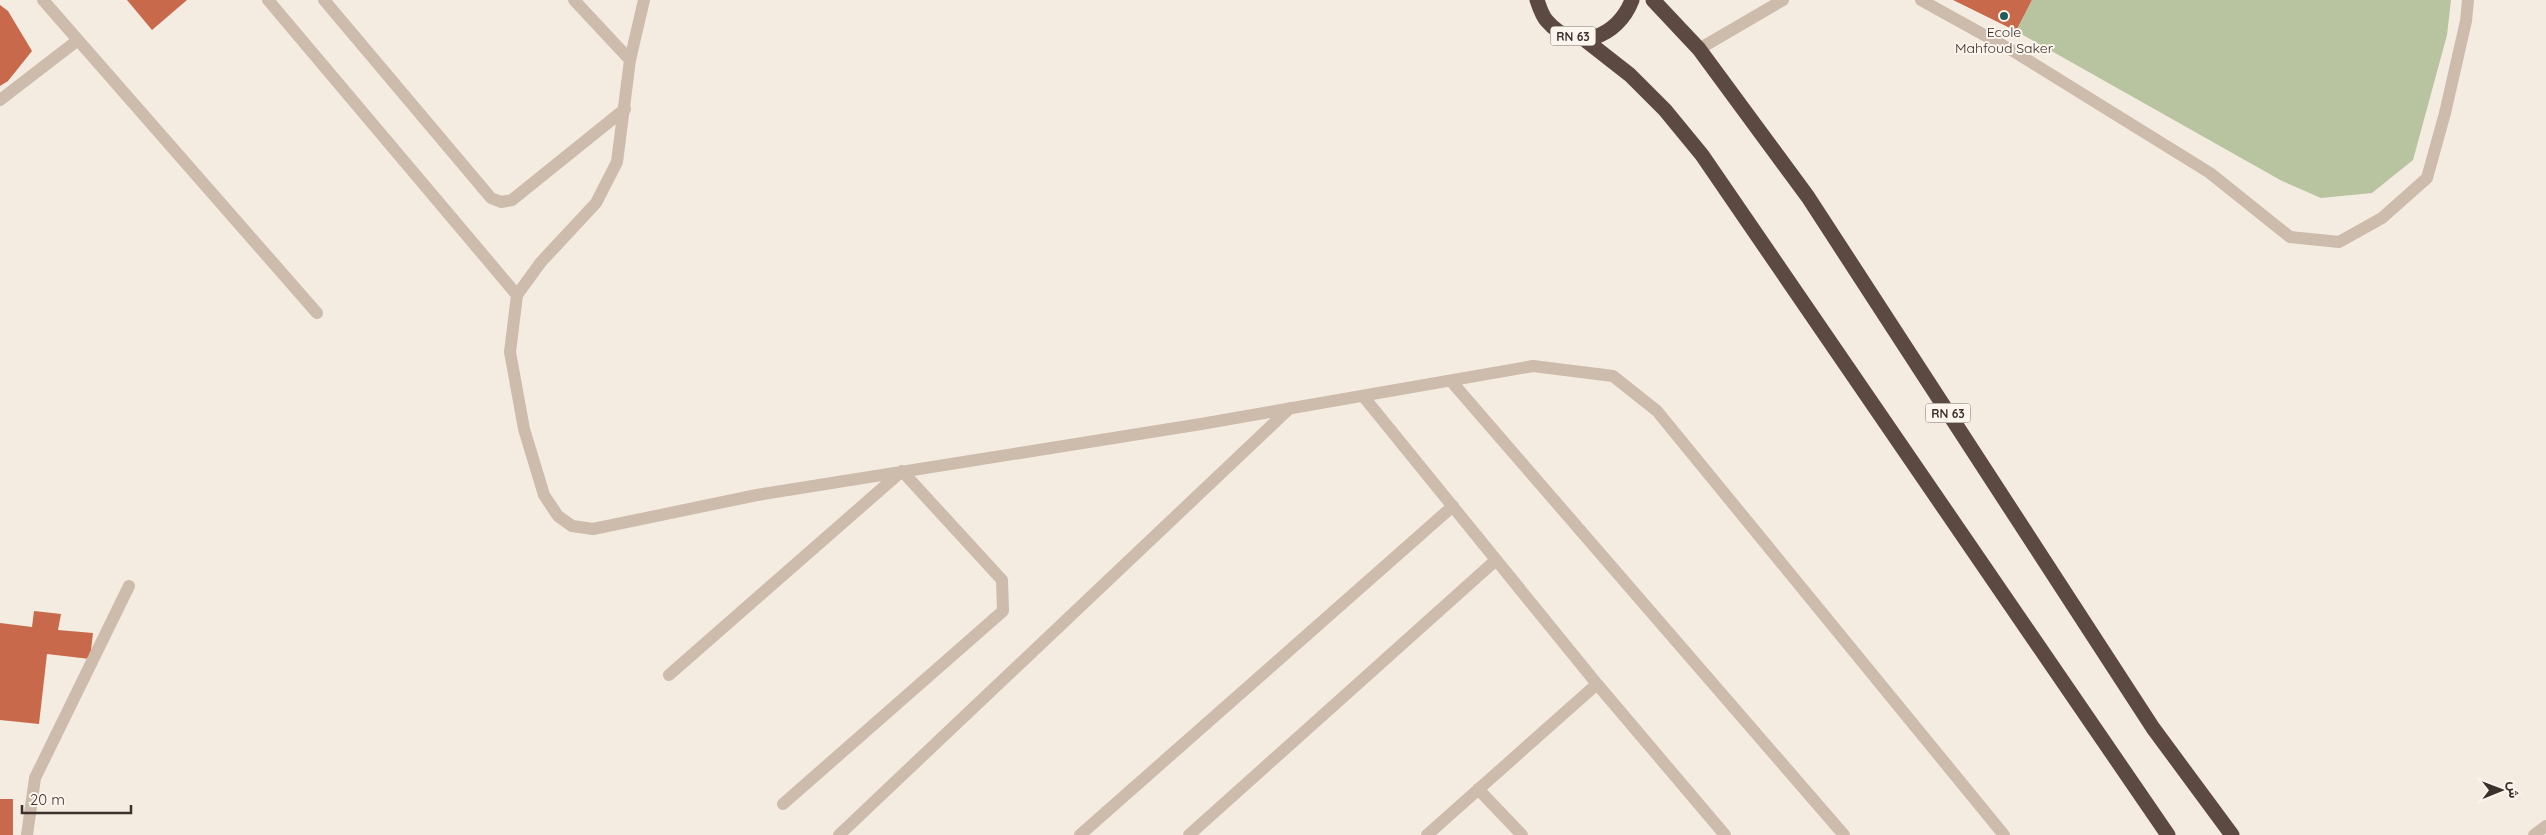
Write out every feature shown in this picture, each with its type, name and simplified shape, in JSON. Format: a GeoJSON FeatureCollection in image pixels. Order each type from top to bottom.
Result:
{"type":"FeatureCollection","features":[{"type":"Feature","properties":{"kind":"highway","name":"RN 63"},"geometry":{"type":"LineString","coordinates":[[1537,0],[1546,20],[1563,34],[1584,39],[1630,75],[1651,96],[1702,155],[2168,835]]}},
{"type":"Feature","properties":{"kind":"highway","name":"RN 63"},"geometry":{"type":"LineString","coordinates":[[1584,39],[1605,34],[1622,20],[1632,0]]}},
{"type":"Feature","properties":{"kind":"highway","name":"RN 63"},"geometry":{"type":"LineString","coordinates":[[1653,0],[1699,49],[1808,197],[2153,728],[2232,835]]}},
{"type":"Feature","properties":{"kind":"street"},"geometry":{"type":"LineString","coordinates":[[43,0],[317,313]]}},
{"type":"Feature","properties":{"kind":"street"},"geometry":{"type":"LineString","coordinates":[[268,0],[518,295]]}},
{"type":"Feature","properties":{"kind":"street"},"geometry":{"type":"LineString","coordinates":[[324,0],[491,198],[501,202],[512,200],[625,109]]}},
{"type":"Feature","properties":{"kind":"street"},"geometry":{"type":"LineString","coordinates":[[574,0],[630,60]]}},
{"type":"Feature","properties":{"kind":"street"},"geometry":{"type":"LineString","coordinates":[[644,0],[630,60],[617,162],[596,204],[541,262],[518,295],[510,352],[524,430],[544,495],[558,516],[572,526],[592,530],[757,495],[1363,396],[1533,366],[1612,376],[1657,411],[2004,835]]}},
{"type":"Feature","properties":{"kind":"street"},"geometry":{"type":"LineString","coordinates":[[1699,49],[1783,0]]}},
{"type":"Feature","properties":{"kind":"street"},"geometry":{"type":"LineString","coordinates":[[1921,0],[2013,51],[2210,173],[2290,237],[2339,242],[2382,218],[2427,178],[2446,113],[2466,21],[2468,0]]}},
{"type":"Feature","properties":{"kind":"street"},"geometry":{"type":"LineString","coordinates":[[0,100],[78,40]]}},
{"type":"Feature","properties":{"kind":"street"},"geometry":{"type":"LineString","coordinates":[[1450,381],[1844,835]]}},
{"type":"Feature","properties":{"kind":"street"},"geometry":{"type":"LineString","coordinates":[[1363,396],[1597,684],[1725,835]]}},
{"type":"Feature","properties":{"kind":"street"},"geometry":{"type":"LineString","coordinates":[[839,835],[1290,408]]}},
{"type":"Feature","properties":{"kind":"street"},"geometry":{"type":"LineString","coordinates":[[668,675],[902,471]]}},
{"type":"Feature","properties":{"kind":"street"},"geometry":{"type":"LineString","coordinates":[[783,804],[1003,611],[1002,580],[902,471]]}},
{"type":"Feature","properties":{"kind":"street"},"geometry":{"type":"LineString","coordinates":[[1080,835],[1453,506]]}},
{"type":"Feature","properties":{"kind":"street"},"geometry":{"type":"LineString","coordinates":[[1189,835],[1496,560]]}},
{"type":"Feature","properties":{"kind":"street"},"geometry":{"type":"LineString","coordinates":[[27,835],[35,778],[129,586]]}},
{"type":"Feature","properties":{"kind":"street"},"geometry":{"type":"LineString","coordinates":[[1427,835],[1597,684]]}},
{"type":"Feature","properties":{"kind":"street"},"geometry":{"type":"LineString","coordinates":[[1478,789],[1522,835]]}},
{"type":"Feature","properties":{"kind":"street"},"geometry":{"type":"LineString","coordinates":[[2534,835],[2546,826]]}},
{"type":"Feature","properties":{"kind":"green space"},"geometry":{"type":"Polygon","coordinates":[[[2032,0],[2451,0],[2447,35],[2413,160],[2372,193],[2321,198],[2282,181],[2016,31],[2032,0]]]}},
{"type":"Feature","properties":{"kind":"building"},"geometry":{"type":"Polygon","coordinates":[[[127,0],[187,0],[152,30],[127,0]]]}},
{"type":"Feature","properties":{"kind":"building","name":"Ecole Mahfoud Saker"},"geometry":{"type":"Polygon","coordinates":[[[1953,0],[2032,0],[2016,31],[1953,0]]]}},
{"type":"Feature","properties":{"kind":"building"},"geometry":{"type":"Polygon","coordinates":[[[0,5],[8,11],[32,51],[8,81],[0,86],[0,5]]]}},
{"type":"Feature","properties":{"kind":"building"},"geometry":{"type":"Polygon","coordinates":[[[34,611],[61,614],[58,630],[93,633],[90,659],[47,654],[39,724],[0,720],[0,623],[32,627],[34,611]]]}},
{"type":"Feature","properties":{"kind":"building"},"geometry":{"type":"Polygon","coordinates":[[[0,799],[13,799],[13,835],[0,835],[0,799]]]}},
{"type":"Feature","properties":{"kind":"place","name":"Ecole Mahfoud Saker"},"geometry":{"type":"Point","coordinates":[2004,16]}}]}
